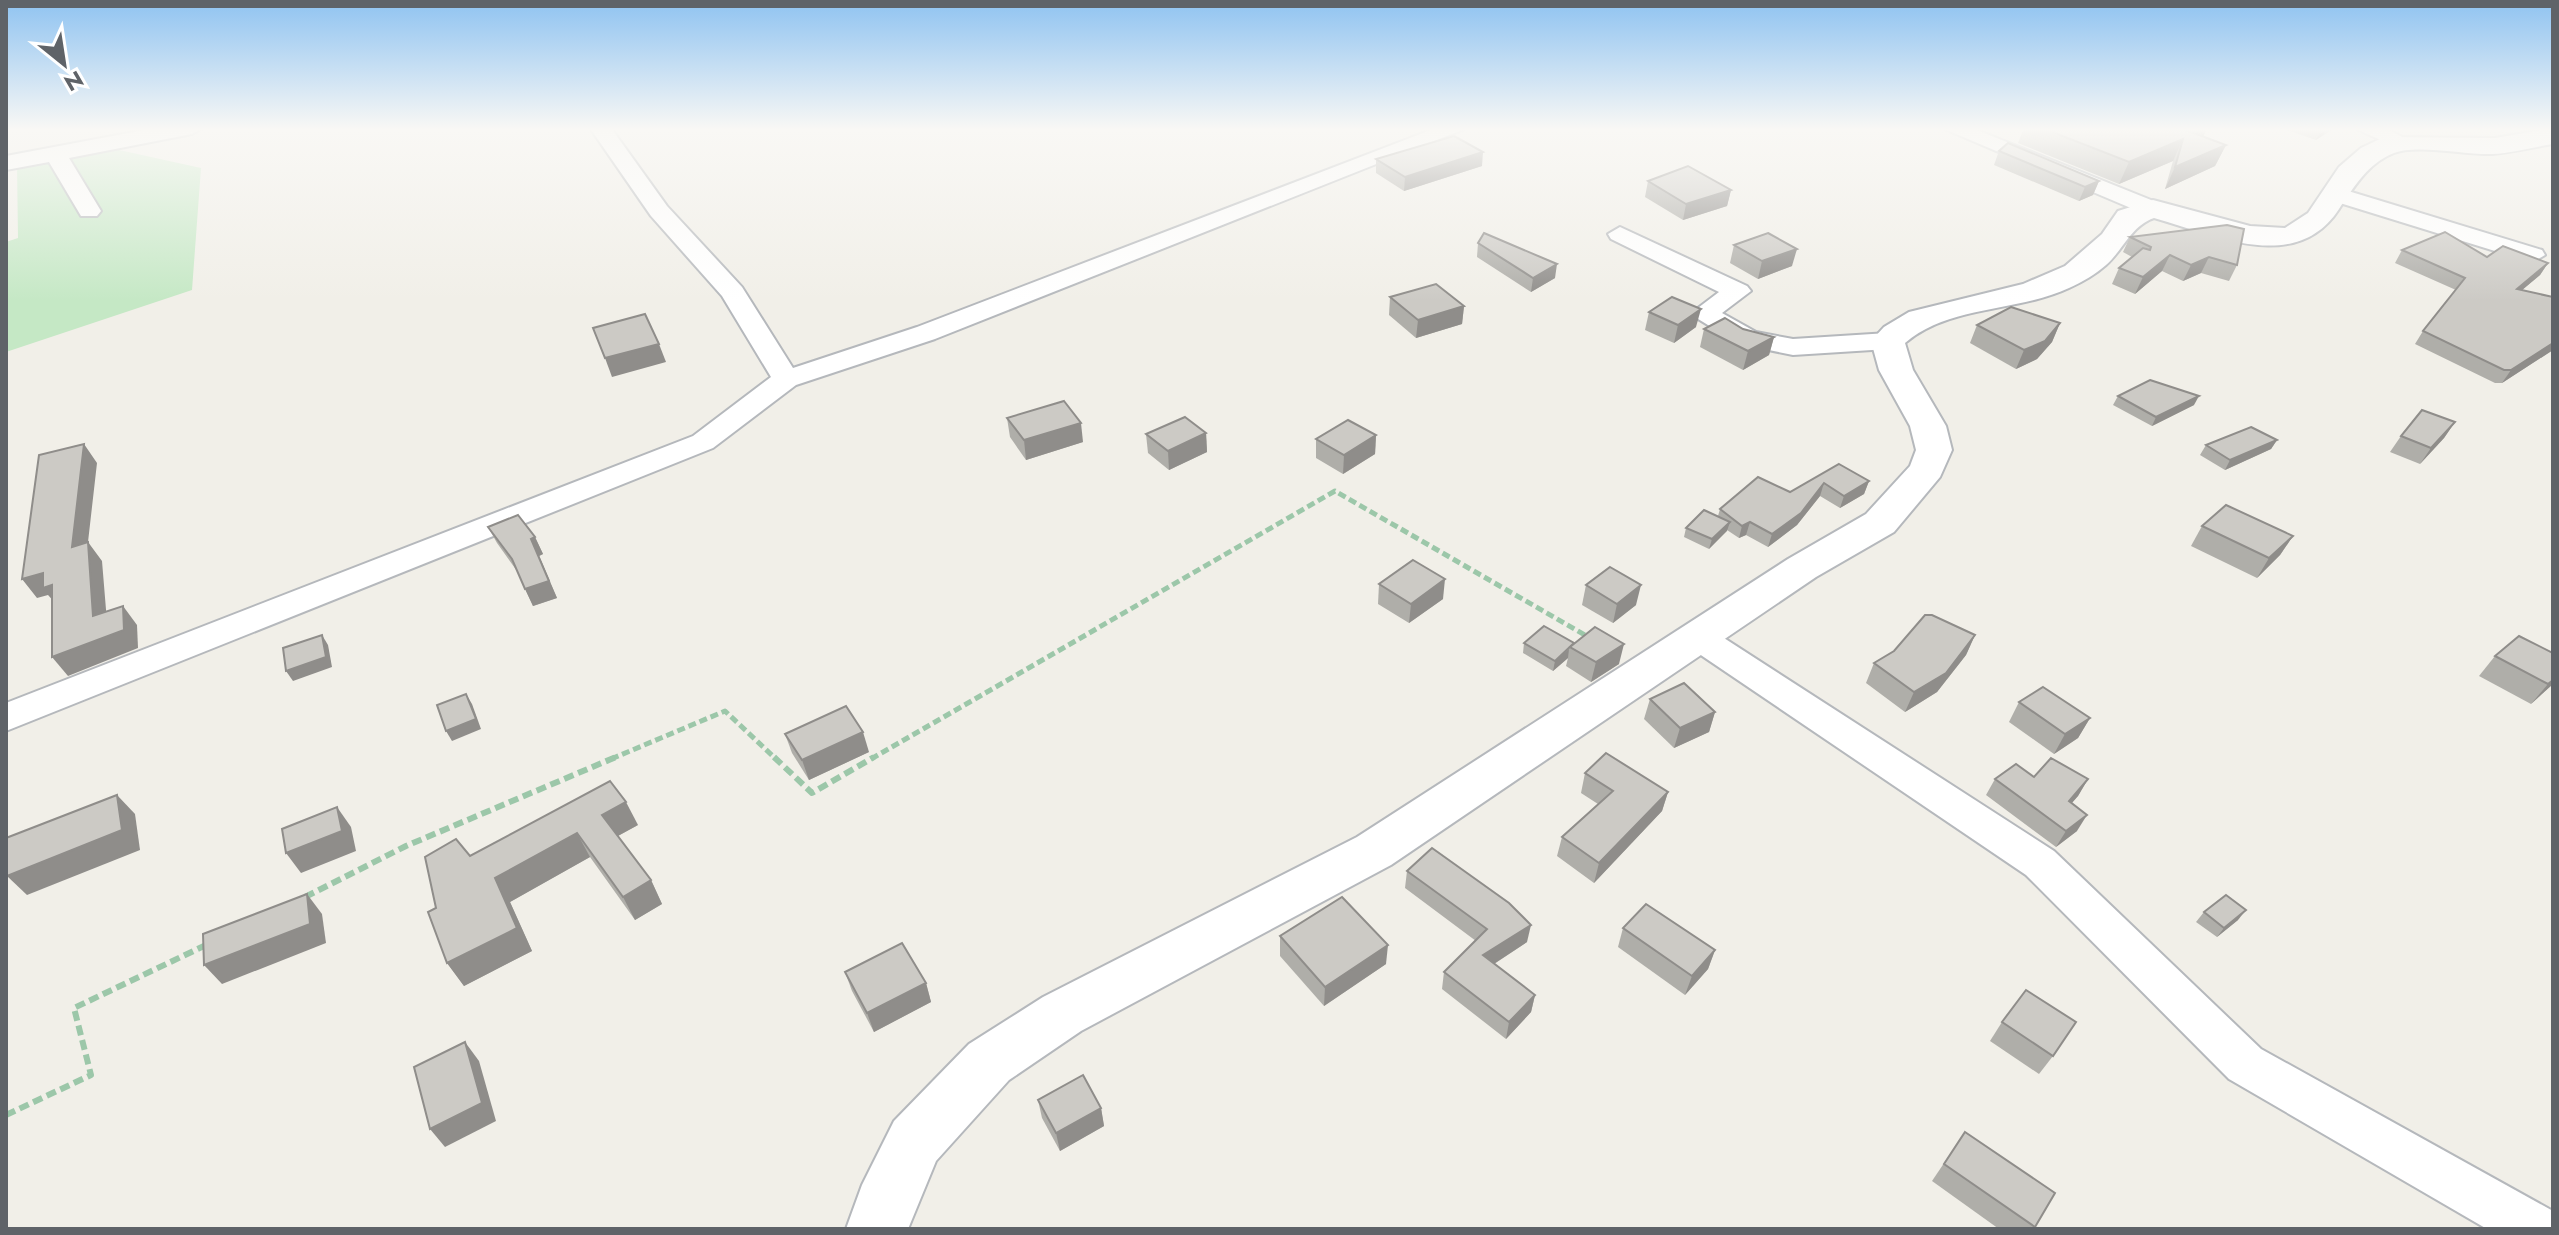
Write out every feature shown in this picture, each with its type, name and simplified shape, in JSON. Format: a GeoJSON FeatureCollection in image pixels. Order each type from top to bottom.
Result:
{"type":"FeatureCollection","features":[{"type":"Feature","properties":{"kind":"street"},"geometry":{"type":"LineString","coordinates":[[74,186],[89,211]]}},
{"type":"Feature","properties":{"kind":"street"},"geometry":{"type":"LineString","coordinates":[[641,186],[659,211],[733,292],[786,379]]}},
{"type":"Feature","properties":{"kind":"street"},"geometry":{"type":"LineString","coordinates":[[6,718],[703,442],[786,379],[941,328],[1308,186]]}},
{"type":"Feature","properties":{"kind":"street"},"geometry":{"type":"LineString","coordinates":[[2095,186],[2153,209],[2249,235],[2291,237],[2318,219],[2341,186]]}},
{"type":"Feature","properties":{"kind":"street"},"geometry":{"type":"LineString","coordinates":[[2335,194],[2533,255]]}},
{"type":"Feature","properties":{"kind":"street"},"geometry":{"type":"LineString","coordinates":[[1620,234],[1738,291],[1703,314],[1748,338],[1793,347],[1888,341],[1904,324],[2042,289],[2079,271],[2113,244],[2128,217],[2153,209]]}},
{"type":"Feature","properties":{"kind":"street"},"geometry":{"type":"LineString","coordinates":[[877,1229],[883,1206],[915,1141],[989,1062],[1062,1014],[1374,851],[1802,568],[1880,523],[1927,469],[1934,450],[1928,426],[1896,370],[1888,341]]}},
{"type":"Feature","properties":{"kind":"street"},"geometry":{"type":"LineString","coordinates":[[1698,637],[2040,863],[2245,1064],[2425,1169],[2536,1229]]}},
{"type":"Feature","properties":{"kind":"path"},"geometry":{"type":"LineString","coordinates":[[294,902],[406,846],[725,711],[812,793],[1335,491],[1592,639]]}},
{"type":"Feature","properties":{"kind":"path"},"geometry":{"type":"LineString","coordinates":[[6,1115],[91,1075],[74,1008],[211,943]]}},
{"type":"Feature","properties":{"kind":"green space"},"geometry":{"type":"Polygon","coordinates":[[[17,186],[200,186],[192,290],[6,352],[6,242],[18,238],[17,186]]]}},
{"type":"Feature","properties":{"kind":"building"},"geometry":{"type":"Polygon","coordinates":[[[1656,186],[1723,186],[1731,190],[1686,204],[1656,186]]]}},
{"type":"Feature","properties":{"kind":"building"},"geometry":{"type":"Polygon","coordinates":[[[2227,225],[2244,229],[2237,265],[2209,257],[2191,265],[2170,255],[2143,277],[2119,268],[2143,248],[2150,250],[2151,247],[2130,237],[2227,225]]]}},
{"type":"Feature","properties":{"kind":"building"},"geometry":{"type":"Polygon","coordinates":[[[2445,232],[2487,257],[2503,246],[2548,263],[2517,289],[2553,297],[2553,343],[2511,370],[2504,370],[2423,331],[2465,278],[2402,250],[2445,232]]]}},
{"type":"Feature","properties":{"kind":"building"},"geometry":{"type":"Polygon","coordinates":[[[1484,233],[1557,264],[1533,278],[1478,243],[1484,233]]]}},
{"type":"Feature","properties":{"kind":"building"},"geometry":{"type":"Polygon","coordinates":[[[1768,233],[1797,249],[1762,261],[1734,245],[1768,233]]]}},
{"type":"Feature","properties":{"kind":"building"},"geometry":{"type":"Polygon","coordinates":[[[1436,284],[1464,306],[1418,320],[1390,297],[1436,284]]]}},
{"type":"Feature","properties":{"kind":"building"},"geometry":{"type":"Polygon","coordinates":[[[1672,297],[1701,309],[1678,325],[1649,312],[1672,297]]]}},
{"type":"Feature","properties":{"kind":"building"},"geometry":{"type":"Polygon","coordinates":[[[2011,307],[2060,323],[2045,341],[2024,350],[1977,325],[2011,307]]]}},
{"type":"Feature","properties":{"kind":"building"},"geometry":{"type":"Polygon","coordinates":[[[645,314],[659,344],[605,358],[593,328],[645,314]]]}},
{"type":"Feature","properties":{"kind":"building"},"geometry":{"type":"Polygon","coordinates":[[[1725,318],[1743,329],[1774,337],[1748,351],[1704,329],[1725,318]]]}},
{"type":"Feature","properties":{"kind":"building"},"geometry":{"type":"Polygon","coordinates":[[[2150,380],[2199,396],[2156,417],[2118,396],[2150,380]]]}},
{"type":"Feature","properties":{"kind":"building"},"geometry":{"type":"Polygon","coordinates":[[[1064,401],[1081,423],[1024,440],[1007,418],[1064,401]]]}},
{"type":"Feature","properties":{"kind":"building"},"geometry":{"type":"Polygon","coordinates":[[[2422,410],[2455,422],[2431,448],[2401,436],[2422,410]]]}},
{"type":"Feature","properties":{"kind":"building"},"geometry":{"type":"Polygon","coordinates":[[[1185,417],[1206,433],[1168,451],[1146,434],[1185,417]]]}},
{"type":"Feature","properties":{"kind":"building"},"geometry":{"type":"Polygon","coordinates":[[[1348,420],[1376,435],[1344,455],[1316,439],[1348,420]]]}},
{"type":"Feature","properties":{"kind":"building"},"geometry":{"type":"Polygon","coordinates":[[[2251,427],[2277,440],[2230,460],[2206,445],[2251,427]]]}},
{"type":"Feature","properties":{"kind":"building"},"geometry":{"type":"Polygon","coordinates":[[[84,444],[72,547],[88,542],[93,616],[123,606],[124,630],[52,657],[52,585],[43,588],[43,573],[22,579],[39,455],[84,444]]]}},
{"type":"Feature","properties":{"kind":"building"},"geometry":{"type":"Polygon","coordinates":[[[1839,464],[1869,481],[1844,496],[1824,483],[1801,513],[1772,534],[1750,522],[1742,526],[1720,509],[1758,477],[1790,492],[1839,464]]]}},
{"type":"Feature","properties":{"kind":"building"},"geometry":{"type":"Polygon","coordinates":[[[2226,505],[2293,536],[2269,558],[2202,526],[2226,505]]]}},
{"type":"Feature","properties":{"kind":"building"},"geometry":{"type":"Polygon","coordinates":[[[1704,510],[1730,522],[1712,539],[1686,528],[1704,510]]]}},
{"type":"Feature","properties":{"kind":"building"},"geometry":{"type":"Polygon","coordinates":[[[518,515],[535,537],[531,539],[549,581],[525,589],[512,559],[488,527],[518,515]]]}},
{"type":"Feature","properties":{"kind":"building"},"geometry":{"type":"Polygon","coordinates":[[[1413,560],[1445,579],[1411,604],[1379,584],[1413,560]]]}},
{"type":"Feature","properties":{"kind":"building"},"geometry":{"type":"Polygon","coordinates":[[[1610,567],[1641,585],[1617,604],[1586,585],[1610,567]]]}},
{"type":"Feature","properties":{"kind":"building"},"geometry":{"type":"Polygon","coordinates":[[[1925,615],[1932,615],[1975,635],[1946,673],[1914,692],[1874,663],[1894,651],[1925,615]]]}},
{"type":"Feature","properties":{"kind":"building"},"geometry":{"type":"Polygon","coordinates":[[[1544,626],[1574,643],[1555,661],[1524,643],[1544,626]]]}},
{"type":"Feature","properties":{"kind":"building"},"geometry":{"type":"Polygon","coordinates":[[[1595,627],[1624,644],[1596,662],[1570,647],[1595,627]]]}},
{"type":"Feature","properties":{"kind":"building"},"geometry":{"type":"Polygon","coordinates":[[[322,635],[326,657],[286,671],[283,648],[322,635]]]}},
{"type":"Feature","properties":{"kind":"building"},"geometry":{"type":"Polygon","coordinates":[[[2519,636],[2553,653],[2553,680],[2548,684],[2495,656],[2519,636]]]}},
{"type":"Feature","properties":{"kind":"building"},"geometry":{"type":"Polygon","coordinates":[[[1684,683],[1715,712],[1680,728],[1650,699],[1684,683]]]}},
{"type":"Feature","properties":{"kind":"building"},"geometry":{"type":"Polygon","coordinates":[[[2043,687],[2090,718],[2065,734],[2019,702],[2043,687]]]}},
{"type":"Feature","properties":{"kind":"building"},"geometry":{"type":"Polygon","coordinates":[[[466,694],[476,719],[446,731],[437,705],[466,694]]]}},
{"type":"Feature","properties":{"kind":"building"},"geometry":{"type":"Polygon","coordinates":[[[846,706],[863,732],[802,760],[785,734],[846,706]]]}},
{"type":"Feature","properties":{"kind":"building"},"geometry":{"type":"Polygon","coordinates":[[[1606,753],[1668,792],[1599,863],[1562,837],[1613,791],[1585,773],[1606,753]]]}},
{"type":"Feature","properties":{"kind":"building"},"geometry":{"type":"Polygon","coordinates":[[[2051,758],[2088,779],[2069,801],[2087,815],[2066,831],[1995,779],[2016,764],[2034,777],[2051,758]]]}},
{"type":"Feature","properties":{"kind":"building"},"geometry":{"type":"Polygon","coordinates":[[[610,781],[626,802],[602,815],[651,880],[623,897],[577,833],[495,878],[517,928],[447,963],[428,912],[436,908],[425,857],[456,839],[470,856],[610,781]]]}},
{"type":"Feature","properties":{"kind":"building"},"geometry":{"type":"Polygon","coordinates":[[[117,795],[122,830],[7,876],[6,838],[117,795]]]}},
{"type":"Feature","properties":{"kind":"building"},"geometry":{"type":"Polygon","coordinates":[[[337,807],[342,831],[286,853],[282,829],[337,807]]]}},
{"type":"Feature","properties":{"kind":"building"},"geometry":{"type":"Polygon","coordinates":[[[1432,848],[1509,903],[1531,925],[1483,955],[1535,995],[1509,1022],[1444,972],[1487,929],[1407,871],[1432,848]]]}},
{"type":"Feature","properties":{"kind":"building"},"geometry":{"type":"Polygon","coordinates":[[[307,894],[310,924],[204,965],[203,934],[307,894]]]}},
{"type":"Feature","properties":{"kind":"building"},"geometry":{"type":"Polygon","coordinates":[[[2226,895],[2246,910],[2224,928],[2204,912],[2226,895]]]}},
{"type":"Feature","properties":{"kind":"building"},"geometry":{"type":"Polygon","coordinates":[[[1342,897],[1388,945],[1325,987],[1280,936],[1342,897]]]}},
{"type":"Feature","properties":{"kind":"building"},"geometry":{"type":"Polygon","coordinates":[[[1646,904],[1715,950],[1692,976],[1623,928],[1646,904]]]}},
{"type":"Feature","properties":{"kind":"building"},"geometry":{"type":"Polygon","coordinates":[[[902,943],[926,983],[867,1013],[845,972],[902,943]]]}},
{"type":"Feature","properties":{"kind":"building"},"geometry":{"type":"Polygon","coordinates":[[[2026,990],[2076,1022],[2053,1056],[2002,1022],[2026,990]]]}},
{"type":"Feature","properties":{"kind":"building"},"geometry":{"type":"Polygon","coordinates":[[[465,1042],[482,1103],[430,1129],[414,1067],[465,1042]]]}},
{"type":"Feature","properties":{"kind":"building"},"geometry":{"type":"Polygon","coordinates":[[[1083,1075],[1101,1108],[1056,1133],[1038,1100],[1083,1075]]]}},
{"type":"Feature","properties":{"kind":"building"},"geometry":{"type":"Polygon","coordinates":[[[1965,1132],[2055,1193],[2035,1227],[1944,1164],[1965,1132]]]}}]}
